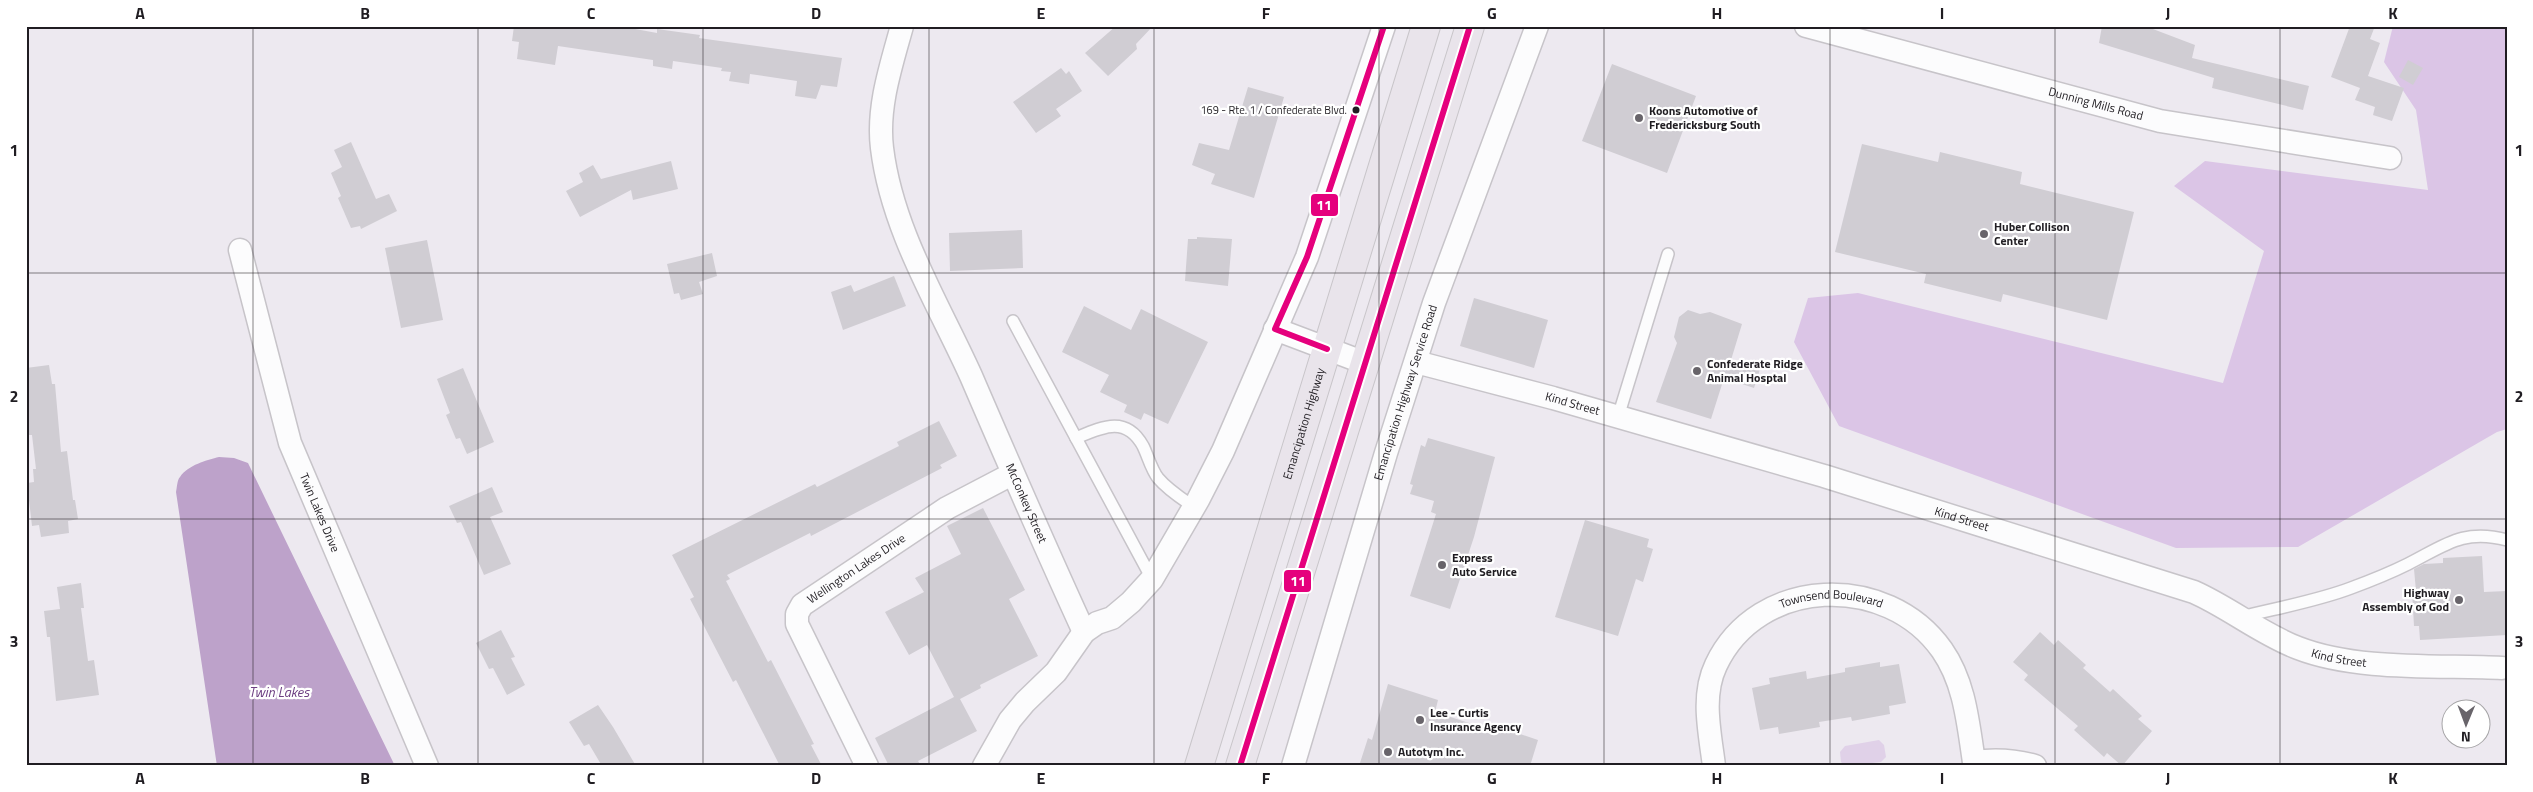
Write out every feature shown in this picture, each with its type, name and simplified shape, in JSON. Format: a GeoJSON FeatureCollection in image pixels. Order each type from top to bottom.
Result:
{"type":"FeatureCollection","features":[{"type":"Feature","properties":{"kind":"main road","name":"Emancipation Highway"},"geometry":{"type":"LineString","coordinates":[[1199,766],[1426,26]]}},
{"type":"Feature","properties":{"kind":"main road"},"geometry":{"type":"LineString","coordinates":[[1240,766],[1470,26]]}},
{"type":"Feature","properties":{"kind":"street","name":"McConkey Street"},"geometry":{"type":"LineString","coordinates":[[902,26],[886,84],[881,115],[882,147],[886,172],[904,233],[971,376],[1012,474],[1084,632]]}},
{"type":"Feature","properties":{"kind":"street"},"geometry":{"type":"LineString","coordinates":[[984,766],[1010,720],[1025,702],[1056,672],[1084,632],[1097,623],[1112,618],[1131,602],[1152,578],[1194,507],[1223,450],[1306,257],[1384,26]]}},
{"type":"Feature","properties":{"kind":"street","name":"Emancipation Highway Service Road"},"geometry":{"type":"LineString","coordinates":[[1293,766],[1438,294],[1537,26]]}},
{"type":"Feature","properties":{"kind":"street","name":"Dunning Mills Road"},"geometry":{"type":"LineString","coordinates":[[1806,26],[1872,34],[2160,120],[2390,158]]}},
{"type":"Feature","properties":{"kind":"street","name":"Twin Lakes Drive"},"geometry":{"type":"LineString","coordinates":[[240,250],[290,443],[428,766]]}},
{"type":"Feature","properties":{"kind":"street"},"geometry":{"type":"LineString","coordinates":[[1275,329],[1365,363]]}},
{"type":"Feature","properties":{"kind":"street","name":"Kind Street"},"geometry":{"type":"LineString","coordinates":[[1416,362],[1824,476],[2194,592],[2275,638],[2329,658],[2360,663],[2504,666]]}},
{"type":"Feature","properties":{"kind":"street","name":"Wellington Lakes Drive"},"geometry":{"type":"LineString","coordinates":[[867,766],[797,624],[797,614],[802,605],[947,508],[1012,474]]}},
{"type":"Feature","properties":{"kind":"street","name":"Townsend Boulevard"},"geometry":{"type":"LineString","coordinates":[[1714,766],[1707,705],[1710,685],[1716,666],[1727,647],[1742,630],[1776,606],[1796,598],[1819,594],[1866,598],[1888,606],[1910,618],[1942,650],[1954,672],[1963,695],[1974,764],[1996,759],[2019,761],[2035,766]]}},
{"type":"Feature","properties":{"kind":"lane"},"geometry":{"type":"LineString","coordinates":[[1618,417],[1668,254]]}},
{"type":"Feature","properties":{"kind":"lane"},"geometry":{"type":"LineString","coordinates":[[1013,321],[1152,578]]}},
{"type":"Feature","properties":{"kind":"lane"},"geometry":{"type":"LineString","coordinates":[[1076,438],[1106,426],[1121,427],[1132,432],[1142,445],[1157,476],[1167,488],[1194,507]]}},
{"type":"Feature","properties":{"kind":"lane"},"geometry":{"type":"LineString","coordinates":[[2241,617],[2349,589],[2407,564],[2449,540],[2465,536],[2492,536],[2507,540]]}},
{"type":"Feature","properties":{"kind":"shaded area"},"geometry":{"type":"Polygon","coordinates":[[[2393,26],[2507,26],[2507,429],[2497,432],[2298,547],[2176,548],[1839,426],[1794,342],[1808,298],[1858,293],[2223,383],[2264,251],[2174,186],[2205,161],[2428,190],[2416,110],[2384,62],[2393,26]]]}},
{"type":"Feature","properties":{"kind":"shaded area"},"geometry":{"type":"Polygon","coordinates":[[[1879,740],[1884,745],[1886,757],[1881,762],[1845,766],[1841,762],[1840,752],[1845,746],[1879,740]]]}},
{"type":"Feature","properties":{"kind":"water","name":"Twin Lakes"},"geometry":{"type":"Polygon","coordinates":[[[219,457],[234,458],[248,463],[395,766],[217,766],[176,492],[179,478],[183,473],[198,464],[219,457]]]}},
{"type":"Feature","properties":{"kind":"building"},"geometry":{"type":"Polygon","coordinates":[[[514,26],[619,26],[657,33],[657,29],[700,35],[699,38],[842,58],[837,87],[821,85],[816,99],[795,96],[797,81],[750,74],[749,84],[729,81],[731,72],[721,71],[722,68],[673,61],[672,69],[653,66],[653,60],[558,46],[555,65],[517,59],[519,42],[512,41],[514,26]]]}},
{"type":"Feature","properties":{"kind":"building"},"geometry":{"type":"Polygon","coordinates":[[[1116,26],[1153,26],[1136,44],[1137,49],[1108,76],[1085,53],[1116,26]]]}},
{"type":"Feature","properties":{"kind":"building"},"geometry":{"type":"Polygon","coordinates":[[[2102,26],[2145,26],[2195,45],[2192,58],[2309,86],[2303,110],[2212,88],[2214,78],[2099,43],[2102,26]]]}},
{"type":"Feature","properties":{"kind":"building"},"geometry":{"type":"Polygon","coordinates":[[[2350,26],[2375,26],[2370,39],[2380,43],[2368,76],[2404,88],[2392,121],[2373,115],[2375,107],[2355,100],[2360,88],[2331,77],[2350,26]]]}},
{"type":"Feature","properties":{"kind":"building"},"geometry":{"type":"Polygon","coordinates":[[[2408,60],[2423,68],[2413,85],[2399,77],[2408,60]]]}},
{"type":"Feature","properties":{"kind":"building","name":"Koons Automotive of Fredericksburg South"},"geometry":{"type":"Polygon","coordinates":[[[1612,64],[1696,96],[1667,173],[1582,141],[1612,64]]]}},
{"type":"Feature","properties":{"kind":"building"},"geometry":{"type":"Polygon","coordinates":[[[1061,68],[1066,74],[1069,71],[1082,91],[1056,109],[1061,116],[1036,133],[1013,102],[1061,68]]]}},
{"type":"Feature","properties":{"kind":"building"},"geometry":{"type":"Polygon","coordinates":[[[1248,87],[1284,97],[1254,198],[1211,184],[1215,174],[1192,165],[1199,143],[1229,150],[1248,87]]]}},
{"type":"Feature","properties":{"kind":"building"},"geometry":{"type":"Polygon","coordinates":[[[351,142],[376,199],[389,194],[397,211],[361,229],[360,226],[351,228],[338,198],[341,196],[331,173],[342,167],[334,150],[351,142]]]}},
{"type":"Feature","properties":{"kind":"building","name":"Huber Collison Center"},"geometry":{"type":"Polygon","coordinates":[[[1862,144],[1938,162],[1940,152],[2022,172],[2020,184],[2134,212],[2107,320],[2003,294],[2001,302],[1924,283],[1926,274],[1835,252],[1862,144]]]}},
{"type":"Feature","properties":{"kind":"building"},"geometry":{"type":"Polygon","coordinates":[[[671,161],[678,189],[633,200],[631,190],[580,217],[566,191],[583,182],[579,173],[593,165],[601,179],[671,161]]]}},
{"type":"Feature","properties":{"kind":"building"},"geometry":{"type":"Polygon","coordinates":[[[1022,230],[1023,268],[950,271],[949,233],[1022,230]]]}},
{"type":"Feature","properties":{"kind":"building"},"geometry":{"type":"Polygon","coordinates":[[[1197,237],[1232,239],[1228,286],[1185,281],[1188,239],[1197,239],[1197,237]]]}},
{"type":"Feature","properties":{"kind":"building"},"geometry":{"type":"Polygon","coordinates":[[[427,240],[443,320],[401,328],[385,248],[427,240]]]}},
{"type":"Feature","properties":{"kind":"building"},"geometry":{"type":"Polygon","coordinates":[[[712,253],[717,276],[699,282],[703,294],[681,300],[679,293],[674,294],[667,264],[712,253]]]}},
{"type":"Feature","properties":{"kind":"building"},"geometry":{"type":"Polygon","coordinates":[[[894,276],[906,306],[843,330],[831,292],[851,285],[854,292],[894,276]]]}},
{"type":"Feature","properties":{"kind":"building"},"geometry":{"type":"Polygon","coordinates":[[[1474,298],[1548,320],[1534,368],[1460,346],[1474,298]]]}},
{"type":"Feature","properties":{"kind":"building"},"geometry":{"type":"Polygon","coordinates":[[[1084,306],[1131,330],[1141,309],[1208,342],[1168,424],[1144,413],[1141,420],[1124,412],[1127,405],[1100,392],[1109,375],[1062,352],[1084,306]]]}},
{"type":"Feature","properties":{"kind":"building","name":"Confederate Ridge Animal Hosptal"},"geometry":{"type":"Polygon","coordinates":[[[1688,310],[1700,314],[1710,312],[1742,324],[1731,360],[1760,369],[1754,388],[1724,378],[1711,419],[1656,402],[1677,343],[1674,337],[1679,317],[1688,310]]]}},
{"type":"Feature","properties":{"kind":"building"},"geometry":{"type":"Polygon","coordinates":[[[49,365],[52,384],[55,384],[61,452],[67,451],[73,500],[75,500],[78,519],[68,521],[69,533],[41,537],[39,525],[32,526],[27,483],[34,482],[33,469],[36,469],[32,435],[26,435],[26,368],[49,365]]]}},
{"type":"Feature","properties":{"kind":"building"},"geometry":{"type":"Polygon","coordinates":[[[463,368],[494,442],[467,454],[460,438],[456,439],[446,415],[450,413],[437,379],[463,368]]]}},
{"type":"Feature","properties":{"kind":"building"},"geometry":{"type":"Polygon","coordinates":[[[939,421],[957,456],[940,465],[942,468],[811,536],[810,533],[727,575],[730,579],[726,581],[768,662],[771,660],[814,744],[811,745],[822,766],[780,766],[736,680],[733,682],[690,599],[694,597],[672,555],[815,484],[817,487],[899,446],[897,442],[939,421]]]}},
{"type":"Feature","properties":{"kind":"building"},"geometry":{"type":"Polygon","coordinates":[[[1428,438],[1495,457],[1474,537],[1450,609],[1410,596],[1436,514],[1431,512],[1434,501],[1410,494],[1413,485],[1410,484],[1421,445],[1425,447],[1428,438]]]}},
{"type":"Feature","properties":{"kind":"building"},"geometry":{"type":"Polygon","coordinates":[[[492,487],[503,512],[490,517],[511,564],[484,575],[461,522],[457,523],[449,506],[492,487]]]}},
{"type":"Feature","properties":{"kind":"building"},"geometry":{"type":"Polygon","coordinates":[[[983,508],[1025,590],[1009,599],[1038,656],[980,685],[981,688],[960,699],[977,731],[918,761],[921,766],[889,766],[875,738],[954,697],[927,645],[909,655],[885,612],[924,592],[915,578],[961,554],[947,526],[983,508]]]}},
{"type":"Feature","properties":{"kind":"building"},"geometry":{"type":"Polygon","coordinates":[[[1585,520],[1649,539],[1647,547],[1653,549],[1643,582],[1636,579],[1618,636],[1555,617],[1585,520]]]}},
{"type":"Feature","properties":{"kind":"building","name":"Highway Assembly of God"},"geometry":{"type":"Polygon","coordinates":[[[2482,556],[2484,592],[2507,591],[2507,635],[2420,640],[2419,626],[2414,626],[2412,591],[2416,591],[2414,569],[2424,564],[2443,563],[2443,558],[2482,556]]]}},
{"type":"Feature","properties":{"kind":"building"},"geometry":{"type":"Polygon","coordinates":[[[81,583],[84,608],[81,608],[88,661],[94,660],[99,695],[56,701],[50,637],[47,637],[44,611],[60,609],[57,587],[81,583]]]}},
{"type":"Feature","properties":{"kind":"building"},"geometry":{"type":"Polygon","coordinates":[[[501,630],[515,657],[511,658],[525,685],[507,695],[493,668],[489,669],[476,643],[501,630]]]}},
{"type":"Feature","properties":{"kind":"building"},"geometry":{"type":"Polygon","coordinates":[[[2040,632],[2054,645],[2058,640],[2086,665],[2083,668],[2110,692],[2113,689],[2142,716],[2138,719],[2152,731],[2122,766],[2107,753],[2104,757],[2074,730],[2078,726],[2024,680],[2028,675],[2013,662],[2040,632]]]}},
{"type":"Feature","properties":{"kind":"building"},"geometry":{"type":"Polygon","coordinates":[[[1880,662],[1880,667],[1899,664],[1906,703],[1889,706],[1890,714],[1852,721],[1851,717],[1819,722],[1820,727],[1779,734],[1778,727],[1760,730],[1752,688],[1770,684],[1769,678],[1806,671],[1807,679],[1845,672],[1845,668],[1880,662]]]}},
{"type":"Feature","properties":{"kind":"building","name":"Lee - Curtis Insurance Agency"},"geometry":{"type":"Polygon","coordinates":[[[1388,684],[1438,700],[1435,712],[1500,733],[1502,728],[1538,740],[1530,766],[1359,766],[1368,738],[1372,740],[1388,684]]]}},
{"type":"Feature","properties":{"kind":"building"},"geometry":{"type":"Polygon","coordinates":[[[598,705],[636,766],[602,766],[589,744],[584,746],[569,722],[598,705]]]}},
{"type":"Feature","properties":{"kind":"transit line","name":"11"},"geometry":{"type":"LineString","coordinates":[[1327,349],[1275,329],[1307,257],[1384,26]]}},
{"type":"Feature","properties":{"kind":"transit line","name":"11"},"geometry":{"type":"LineString","coordinates":[[1240,766],[1470,26]]}},
{"type":"Feature","properties":{"kind":"place","name":"169 - Rte. 1 / Confederate Blvd."},"geometry":{"type":"Point","coordinates":[1356,110]}},
{"type":"Feature","properties":{"kind":"place","name":"Koons Automotive of Fredericksburg South"},"geometry":{"type":"Point","coordinates":[1639,118]}},
{"type":"Feature","properties":{"kind":"place","name":"Huber Collison Center"},"geometry":{"type":"Point","coordinates":[1984,234]}},
{"type":"Feature","properties":{"kind":"place","name":"Confederate Ridge Animal Hosptal"},"geometry":{"type":"Point","coordinates":[1697,371]}},
{"type":"Feature","properties":{"kind":"place","name":"Express Auto Service"},"geometry":{"type":"Point","coordinates":[1442,565]}},
{"type":"Feature","properties":{"kind":"place","name":"Highway Assembly of God"},"geometry":{"type":"Point","coordinates":[2459,600]}},
{"type":"Feature","properties":{"kind":"place","name":"Lee - Curtis Insurance Agency"},"geometry":{"type":"Point","coordinates":[1420,720]}},
{"type":"Feature","properties":{"kind":"place","name":"Autotym Inc."},"geometry":{"type":"Point","coordinates":[1388,752]}}]}
